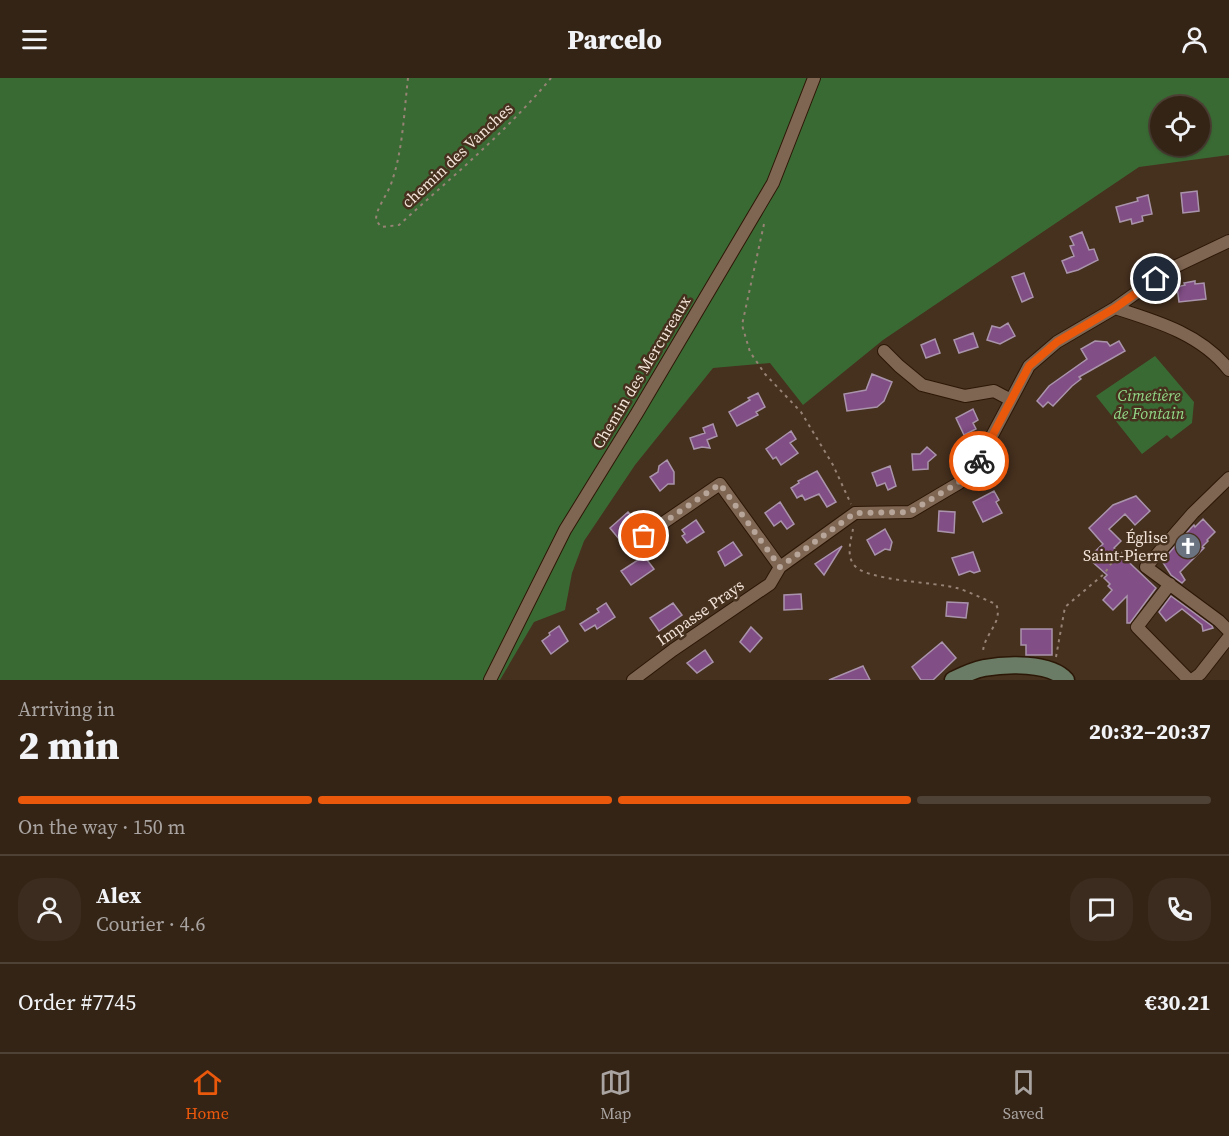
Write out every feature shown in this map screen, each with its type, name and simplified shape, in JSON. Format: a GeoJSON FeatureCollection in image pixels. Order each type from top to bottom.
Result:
{"type":"FeatureCollection","features":[{"type":"Feature","properties":{"kind":"street","name":"Chemin des Mercureaux"},"geometry":{"type":"LineString","coordinates":[[490,680],[565,530],[637,413],[772,183],[814,78]]}},
{"type":"Feature","properties":{"kind":"street"},"geometry":{"type":"LineString","coordinates":[[855,513],[910,512],[958,483],[978,462],[1029,366],[1057,342],[1115,308],[1168,270],[1229,240]]}},
{"type":"Feature","properties":{"kind":"street"},"geometry":{"type":"LineString","coordinates":[[1115,308],[1191,336],[1229,370]]}},
{"type":"Feature","properties":{"kind":"street"},"geometry":{"type":"LineString","coordinates":[[884,351],[922,385],[965,396],[994,391],[1011,400]]}},
{"type":"Feature","properties":{"kind":"street"},"geometry":{"type":"LineString","coordinates":[[1229,478],[1193,513],[1146,567],[1229,631]]}},
{"type":"Feature","properties":{"kind":"street"},"geometry":{"type":"LineString","coordinates":[[644,536],[720,484],[780,567]]}},
{"type":"Feature","properties":{"kind":"street","name":"Impasse Prays"},"geometry":{"type":"LineString","coordinates":[[633,680],[770,584],[780,567],[855,513]]}},
{"type":"Feature","properties":{"kind":"street"},"geometry":{"type":"LineString","coordinates":[[1170,584],[1137,627],[1197,678],[1229,637]]}},
{"type":"Feature","properties":{"kind":"street"},"geometry":{"type":"LineString","coordinates":[[954,680],[983,668],[1016,665],[1049,669],[1066,680]]}},
{"type":"Feature","properties":{"kind":"path","name":"chemin des Vanches"},"geometry":{"type":"LineString","coordinates":[[408,78],[399,149],[392,181],[376,214],[376,220],[381,226],[399,225],[500,133],[551,78]]}},
{"type":"Feature","properties":{"kind":"path"},"geometry":{"type":"LineString","coordinates":[[766,216],[742,325],[750,352],[765,374],[801,412],[833,465],[855,513],[849,549],[851,561],[855,567],[862,572],[893,579],[958,588],[996,604],[999,611],[998,621],[983,646],[983,668]]}},
{"type":"Feature","properties":{"kind":"path"},"geometry":{"type":"LineString","coordinates":[[1049,669],[1058,654],[1065,607],[1104,574],[1115,558],[1126,549],[1146,567]]}},
{"type":"Feature","properties":{"kind":"green space"},"geometry":{"type":"Polygon","coordinates":[[[0,78],[1229,78],[1229,155],[1139,167],[883,340],[803,405],[770,363],[713,368],[635,465],[584,541],[572,573],[565,610],[534,622],[500,680],[0,680],[0,78]]]}},
{"type":"Feature","properties":{"kind":"green space","name":"Cimetière de Fontain"},"geometry":{"type":"Polygon","coordinates":[[[1155,356],[1194,402],[1192,423],[1171,439],[1167,435],[1142,454],[1096,396],[1155,356]]]}},
{"type":"Feature","properties":{"kind":"building"},"geometry":{"type":"Polygon","coordinates":[[[1197,191],[1199,211],[1183,213],[1181,193],[1197,191]]]}},
{"type":"Feature","properties":{"kind":"building"},"geometry":{"type":"Polygon","coordinates":[[[1148,195],[1152,214],[1142,216],[1143,221],[1132,224],[1131,219],[1120,222],[1116,207],[1138,201],[1137,198],[1148,195]]]}},
{"type":"Feature","properties":{"kind":"building"},"geometry":{"type":"Polygon","coordinates":[[[1082,232],[1089,250],[1094,249],[1098,260],[1067,273],[1062,261],[1074,256],[1070,246],[1074,245],[1070,237],[1082,232]]]}},
{"type":"Feature","properties":{"kind":"building"},"geometry":{"type":"Polygon","coordinates":[[[1024,273],[1033,297],[1022,302],[1012,277],[1024,273]]]}},
{"type":"Feature","properties":{"kind":"building"},"geometry":{"type":"Polygon","coordinates":[[[1195,281],[1195,284],[1204,283],[1206,299],[1179,302],[1177,287],[1195,281]]]}},
{"type":"Feature","properties":{"kind":"building"},"geometry":{"type":"Polygon","coordinates":[[[1008,323],[1015,336],[1000,344],[987,340],[992,326],[1000,328],[1008,323]]]}},
{"type":"Feature","properties":{"kind":"building"},"geometry":{"type":"Polygon","coordinates":[[[973,333],[978,347],[959,353],[954,340],[973,333]]]}},
{"type":"Feature","properties":{"kind":"building"},"geometry":{"type":"Polygon","coordinates":[[[935,339],[940,353],[926,358],[921,345],[935,339]]]}},
{"type":"Feature","properties":{"kind":"building"},"geometry":{"type":"Polygon","coordinates":[[[1095,341],[1107,342],[1110,346],[1119,341],[1125,351],[1079,377],[1081,379],[1053,406],[1048,402],[1043,407],[1037,401],[1049,386],[1087,359],[1081,349],[1095,341]]]}},
{"type":"Feature","properties":{"kind":"building"},"geometry":{"type":"Polygon","coordinates":[[[872,374],[892,382],[884,401],[877,407],[847,411],[844,394],[866,390],[872,374]]]}},
{"type":"Feature","properties":{"kind":"building"},"geometry":{"type":"Polygon","coordinates":[[[758,393],[765,407],[756,412],[758,415],[737,426],[729,412],[758,393]]]}},
{"type":"Feature","properties":{"kind":"building"},"geometry":{"type":"Polygon","coordinates":[[[973,409],[978,420],[973,423],[976,429],[964,435],[956,418],[973,409]]]}},
{"type":"Feature","properties":{"kind":"building"},"geometry":{"type":"Polygon","coordinates":[[[713,424],[717,436],[707,440],[710,448],[694,449],[690,438],[705,433],[703,428],[713,424]]]}},
{"type":"Feature","properties":{"kind":"building"},"geometry":{"type":"Polygon","coordinates":[[[791,431],[796,439],[790,443],[798,453],[781,465],[776,457],[773,459],[766,449],[791,431]]]}},
{"type":"Feature","properties":{"kind":"building"},"geometry":{"type":"Polygon","coordinates":[[[927,447],[936,455],[928,462],[928,469],[913,470],[912,454],[920,454],[927,447]]]}},
{"type":"Feature","properties":{"kind":"building"},"geometry":{"type":"Polygon","coordinates":[[[667,460],[674,472],[674,484],[668,484],[660,491],[650,477],[658,472],[659,466],[667,460]]]}},
{"type":"Feature","properties":{"kind":"building"},"geometry":{"type":"Polygon","coordinates":[[[890,466],[896,486],[888,490],[885,483],[877,486],[872,473],[890,466]]]}},
{"type":"Feature","properties":{"kind":"building"},"geometry":{"type":"Polygon","coordinates":[[[817,471],[836,502],[827,507],[819,494],[805,500],[802,495],[797,498],[791,488],[799,483],[798,481],[817,471]]]}},
{"type":"Feature","properties":{"kind":"building"},"geometry":{"type":"Polygon","coordinates":[[[994,491],[999,500],[996,502],[1002,513],[983,522],[973,502],[994,491]]]}},
{"type":"Feature","properties":{"kind":"building"},"geometry":{"type":"Polygon","coordinates":[[[1136,496],[1150,511],[1135,525],[1125,514],[1109,529],[1121,541],[1114,548],[1156,588],[1130,623],[1127,623],[1127,596],[1113,610],[1103,600],[1112,590],[1104,578],[1107,575],[1088,558],[1103,544],[1089,528],[1113,505],[1136,496]]]}},
{"type":"Feature","properties":{"kind":"building"},"geometry":{"type":"Polygon","coordinates":[[[780,502],[794,524],[787,529],[781,521],[774,526],[765,513],[780,502]]]}},
{"type":"Feature","properties":{"kind":"building"},"geometry":{"type":"Polygon","coordinates":[[[939,511],[955,512],[954,533],[938,531],[939,511]]]}},
{"type":"Feature","properties":{"kind":"building"},"geometry":{"type":"Polygon","coordinates":[[[628,512],[636,521],[631,525],[633,527],[619,539],[610,528],[628,512]]]}},
{"type":"Feature","properties":{"kind":"building","name":"Église Saint-Pierre"},"geometry":{"type":"Polygon","coordinates":[[[1203,519],[1215,532],[1202,547],[1204,548],[1180,572],[1185,580],[1182,583],[1171,575],[1162,561],[1191,528],[1203,519]]]}},
{"type":"Feature","properties":{"kind":"building"},"geometry":{"type":"Polygon","coordinates":[[[696,520],[704,532],[687,543],[682,536],[685,534],[682,530],[696,520]]]}},
{"type":"Feature","properties":{"kind":"building"},"geometry":{"type":"Polygon","coordinates":[[[885,529],[892,542],[890,550],[885,549],[875,555],[867,540],[885,529]]]}},
{"type":"Feature","properties":{"kind":"building"},"geometry":{"type":"Polygon","coordinates":[[[733,542],[742,555],[725,566],[718,552],[733,542]]]}},
{"type":"Feature","properties":{"kind":"building"},"geometry":{"type":"Polygon","coordinates":[[[842,546],[824,575],[815,564],[842,546]]]}},
{"type":"Feature","properties":{"kind":"building"},"geometry":{"type":"Polygon","coordinates":[[[973,552],[980,571],[974,573],[970,571],[959,575],[952,558],[973,552]]]}},
{"type":"Feature","properties":{"kind":"building"},"geometry":{"type":"Polygon","coordinates":[[[644,556],[654,569],[631,585],[621,571],[644,556]]]}},
{"type":"Feature","properties":{"kind":"building"},"geometry":{"type":"Polygon","coordinates":[[[801,594],[802,609],[784,610],[784,595],[801,594]]]}},
{"type":"Feature","properties":{"kind":"building"},"geometry":{"type":"Polygon","coordinates":[[[1171,596],[1213,628],[1203,631],[1202,625],[1182,609],[1166,621],[1159,612],[1171,596]]]}},
{"type":"Feature","properties":{"kind":"building"},"geometry":{"type":"Polygon","coordinates":[[[947,602],[968,603],[966,618],[946,616],[947,602]]]}},
{"type":"Feature","properties":{"kind":"building"},"geometry":{"type":"Polygon","coordinates":[[[606,603],[615,617],[597,629],[595,625],[585,631],[580,624],[599,612],[597,609],[606,603]]]}},
{"type":"Feature","properties":{"kind":"building"},"geometry":{"type":"Polygon","coordinates":[[[673,603],[682,615],[659,631],[650,618],[673,603]]]}},
{"type":"Feature","properties":{"kind":"building"},"geometry":{"type":"Polygon","coordinates":[[[559,626],[568,641],[551,654],[542,641],[559,626]]]}},
{"type":"Feature","properties":{"kind":"building"},"geometry":{"type":"Polygon","coordinates":[[[751,627],[762,638],[750,652],[740,642],[751,627]]]}},
{"type":"Feature","properties":{"kind":"building"},"geometry":{"type":"Polygon","coordinates":[[[1021,629],[1052,629],[1052,655],[1026,655],[1026,645],[1021,645],[1021,629]]]}},
{"type":"Feature","properties":{"kind":"building"},"geometry":{"type":"Polygon","coordinates":[[[942,642],[956,658],[933,680],[921,680],[912,667],[942,642]]]}},
{"type":"Feature","properties":{"kind":"building"},"geometry":{"type":"Polygon","coordinates":[[[705,650],[713,662],[697,673],[687,663],[705,650]]]}},
{"type":"Feature","properties":{"kind":"building"},"geometry":{"type":"Polygon","coordinates":[[[863,666],[870,680],[829,680],[863,666]]]}},
{"type":"Feature","properties":{"kind":"way so far"},"geometry":{"type":"LineString","coordinates":[[644,536],[720,484],[780,567],[855,513],[910,512],[958,483],[979,461]]}},
{"type":"Feature","properties":{"kind":"place","name":"Église Saint-Pierre"},"geometry":{"type":"Point","coordinates":[1188,546]}},
{"type":"Feature","properties":{"kind":"route"},"geometry":{"type":"LineString","coordinates":[[979,461],[1029,366],[1073,331],[1115,308],[1156,279]]}}]}
